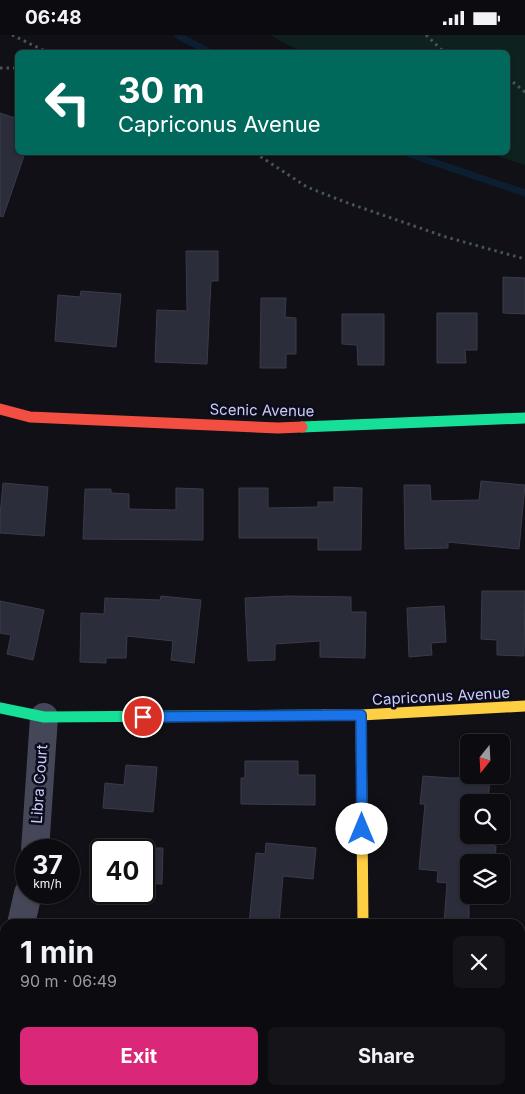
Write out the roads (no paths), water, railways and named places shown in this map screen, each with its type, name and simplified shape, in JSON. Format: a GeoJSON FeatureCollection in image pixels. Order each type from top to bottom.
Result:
{"type":"FeatureCollection","features":[{"type":"Feature","properties":{"kind":"street","name":"Scenic Avenue"},"geometry":{"type":"LineString","coordinates":[[0,409],[30,417],[278,428],[525,418]]}},
{"type":"Feature","properties":{"kind":"street","name":"Capriconus Avenue"},"geometry":{"type":"LineString","coordinates":[[0,708],[44,717],[361,715],[525,706]]}},
{"type":"Feature","properties":{"kind":"street"},"geometry":{"type":"LineString","coordinates":[[361,715],[363,919]]}},
{"type":"Feature","properties":{"kind":"street","name":"Libra Court"},"geometry":{"type":"LineString","coordinates":[[36,839],[44,717]]}},
{"type":"Feature","properties":{"kind":"street"},"geometry":{"type":"LineString","coordinates":[[22,919],[26,904]]}},
{"type":"Feature","properties":{"kind":"waterway"},"geometry":{"type":"LineString","coordinates":[[177,35],[205,50]]}},
{"type":"Feature","properties":{"kind":"waterway"},"geometry":{"type":"LineString","coordinates":[[413,155],[525,193]]}}]}
